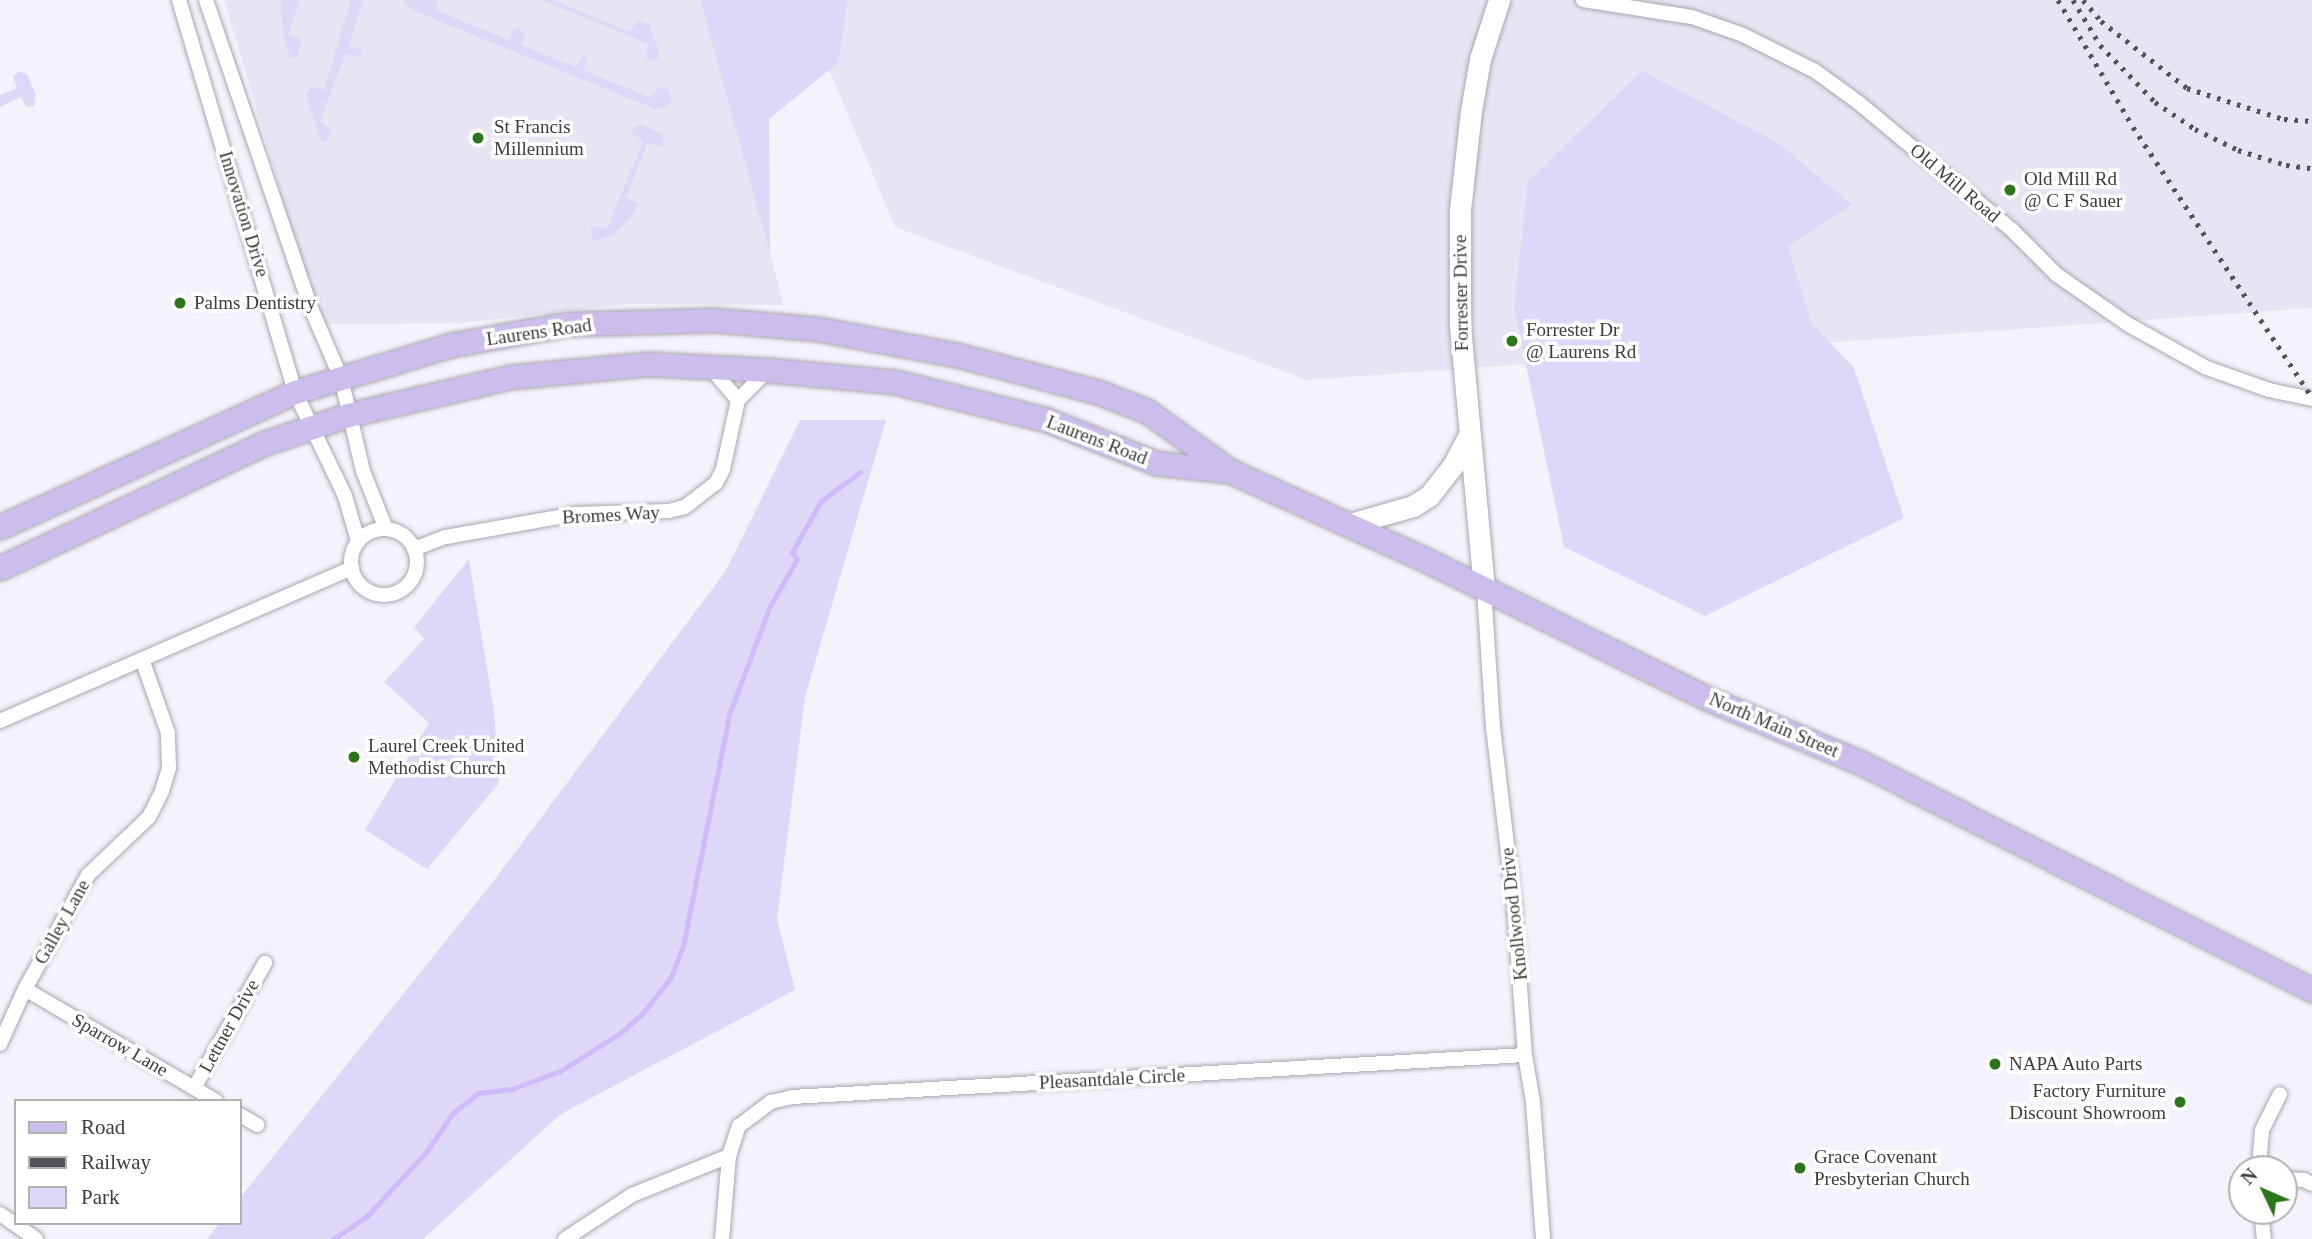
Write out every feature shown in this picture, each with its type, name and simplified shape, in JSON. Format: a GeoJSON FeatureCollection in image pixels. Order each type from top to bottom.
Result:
{"type":"FeatureCollection","features":[{"type":"Feature","properties":{"kind":"main road","name":"Laurens Road"},"geometry":{"type":"LineString","coordinates":[[0,527],[295,392],[451,345],[568,324],[714,320],[818,329],[957,355],[1098,392],[1147,411],[1230,471]]}},
{"type":"Feature","properties":{"kind":"main road","name":"Laurens Road"},"geometry":{"type":"LineString","coordinates":[[0,568],[265,443],[348,415],[510,377],[648,364],[768,370],[895,382],[1047,420],[1156,463],[1230,471]]}},
{"type":"Feature","properties":{"kind":"main road","name":"North Main Street"},"geometry":{"type":"LineString","coordinates":[[1230,471],[1350,524],[1709,699],[1861,763],[2312,990]]}},
{"type":"Feature","properties":{"kind":"street","name":"Innovation Drive"},"geometry":{"type":"LineString","coordinates":[[179,0],[295,392],[345,496],[358,541]]}},
{"type":"Feature","properties":{"kind":"street","name":"Innovation Drive"},"geometry":{"type":"LineString","coordinates":[[206,0],[310,306],[341,378],[363,471],[386,529]]}},
{"type":"Feature","properties":{"kind":"street","name":"Forrester Drive"},"geometry":{"type":"LineString","coordinates":[[1484,589],[1460,325],[1460,211],[1475,89],[1499,0]]}},
{"type":"Feature","properties":{"kind":"street","name":"Old Mill Road"},"geometry":{"type":"LineString","coordinates":[[1583,0],[1692,17],[1743,35],[1807,66],[1859,103],[1931,162],[2013,231],[2057,275],[2129,325],[2207,369],[2261,387],[2312,399]]}},
{"type":"Feature","properties":{"kind":"street"},"geometry":{"type":"LineString","coordinates":[[710,367],[738,400],[768,370]]}},
{"type":"Feature","properties":{"kind":"street","name":"Bromes Way"},"geometry":{"type":"LineString","coordinates":[[414,549],[446,537],[575,514],[669,512],[685,507],[716,483],[723,469],[738,400]]}},
{"type":"Feature","properties":{"kind":"street"},"geometry":{"type":"LineString","coordinates":[[1350,524],[1413,506],[1430,496],[1452,467],[1469,435]]}},
{"type":"Feature","properties":{"kind":"street"},"geometry":{"type":"LineString","coordinates":[[386,529],[405,536],[414,549],[417,564],[415,574],[398,592],[382,595],[365,589],[352,568],[353,550],[366,534],[386,529]]}},
{"type":"Feature","properties":{"kind":"street"},"geometry":{"type":"LineString","coordinates":[[0,721],[352,568]]}},
{"type":"Feature","properties":{"kind":"street","name":"Knollwood Drive"},"geometry":{"type":"LineString","coordinates":[[1484,589],[1493,727],[1523,1006],[1525,1055],[1533,1102],[1543,1239]]}},
{"type":"Feature","properties":{"kind":"street","name":"Galley Lane"},"geometry":{"type":"LineString","coordinates":[[0,1044],[24,989],[88,875],[149,817],[162,791],[169,768],[168,733],[142,659]]}},
{"type":"Feature","properties":{"kind":"street","name":"Lettner Drive"},"geometry":{"type":"LineString","coordinates":[[194,1088],[265,963]]}},
{"type":"Feature","properties":{"kind":"street","name":"Sparrow Lane"},"geometry":{"type":"LineString","coordinates":[[24,989],[213,1099]]}},
{"type":"Feature","properties":{"kind":"street","name":"Pleasantdale Circle"},"geometry":{"type":"LineString","coordinates":[[722,1239],[729,1156],[739,1126],[771,1102],[792,1097],[1525,1055]]}},
{"type":"Feature","properties":{"kind":"street"},"geometry":{"type":"LineString","coordinates":[[2260,1155],[2262,1130],[2280,1094]]}},
{"type":"Feature","properties":{"kind":"street"},"geometry":{"type":"LineString","coordinates":[[242,1116],[257,1125]]}},
{"type":"Feature","properties":{"kind":"street"},"geometry":{"type":"LineString","coordinates":[[565,1239],[632,1195],[729,1156]]}},
{"type":"Feature","properties":{"kind":"street"},"geometry":{"type":"LineString","coordinates":[[16,1225],[36,1239]]}},
{"type":"Feature","properties":{"kind":"shaded area"},"geometry":{"type":"Polygon","coordinates":[[[224,0],[700,0],[784,305],[626,304],[462,323],[320,324],[224,0]]]}},
{"type":"Feature","properties":{"kind":"shaded area"},"geometry":{"type":"Polygon","coordinates":[[[800,0],[2312,0],[2312,308],[1307,380],[895,227],[800,0]]]}},
{"type":"Feature","properties":{"kind":"green space"},"geometry":{"type":"Polygon","coordinates":[[[281,0],[299,0],[289,34],[302,40],[298,55],[293,59],[282,30],[281,0]]]}},
{"type":"Feature","properties":{"kind":"green space"},"geometry":{"type":"Polygon","coordinates":[[[351,0],[363,0],[349,45],[360,49],[362,54],[358,57],[346,53],[320,121],[331,131],[327,142],[322,143],[306,96],[310,87],[324,90],[351,0]]]}},
{"type":"Feature","properties":{"kind":"green space"},"geometry":{"type":"Polygon","coordinates":[[[403,0],[439,0],[435,10],[509,40],[514,29],[518,28],[525,33],[521,45],[576,67],[584,55],[587,59],[583,70],[651,98],[660,86],[670,91],[672,100],[665,108],[655,109],[412,10],[403,0]]]}},
{"type":"Feature","properties":{"kind":"green space"},"geometry":{"type":"Polygon","coordinates":[[[542,0],[553,0],[630,32],[637,20],[649,24],[659,51],[658,58],[652,61],[646,58],[649,44],[542,0]]]}},
{"type":"Feature","properties":{"kind":"green space"},"geometry":{"type":"Polygon","coordinates":[[[700,0],[848,0],[838,63],[769,119],[770,254],[700,0]]]}},
{"type":"Feature","properties":{"kind":"green space"},"geometry":{"type":"Polygon","coordinates":[[[20,71],[27,74],[36,94],[34,106],[26,107],[21,97],[0,107],[0,95],[17,88],[13,76],[20,71]]]}},
{"type":"Feature","properties":{"kind":"green space"},"geometry":{"type":"Polygon","coordinates":[[[1642,71],[1777,142],[1852,205],[1788,246],[1811,322],[1854,368],[1904,518],[1705,616],[1564,547],[1514,307],[1528,181],[1642,71]]]}},
{"type":"Feature","properties":{"kind":"green space"},"geometry":{"type":"Polygon","coordinates":[[[642,125],[662,134],[664,144],[659,147],[648,143],[626,197],[638,204],[631,218],[613,235],[595,241],[591,237],[592,228],[596,226],[607,229],[643,141],[631,132],[635,126],[642,125]]]}},
{"type":"Feature","properties":{"kind":"green space"},"geometry":{"type":"Polygon","coordinates":[[[800,420],[886,420],[805,697],[777,919],[795,990],[561,1114],[423,1239],[207,1239],[218,1225],[242,1225],[242,1196],[492,883],[725,572],[800,420]]]}},
{"type":"Feature","properties":{"kind":"green space"},"geometry":{"type":"Polygon","coordinates":[[[469,559],[494,710],[499,783],[427,869],[365,830],[429,723],[384,682],[424,639],[414,627],[469,559]]]}},
{"type":"Feature","properties":{"kind":"waterway"},"geometry":{"type":"LineString","coordinates":[[333,1239],[367,1216],[427,1151],[452,1114],[478,1093],[512,1089],[560,1071],[619,1034],[643,1013],[671,977],[683,946],[729,715],[770,606],[797,559],[792,552],[821,501],[860,472]]}},
{"type":"Feature","properties":{"kind":"railway"},"geometry":{"type":"LineString","coordinates":[[2058,0],[2133,127],[2312,397]]}},
{"type":"Feature","properties":{"kind":"railway"},"geometry":{"type":"LineString","coordinates":[[2073,0],[2100,45],[2155,102],[2195,129],[2238,150],[2286,165],[2312,168]]}},
{"type":"Feature","properties":{"kind":"railway"},"geometry":{"type":"LineString","coordinates":[[2083,0],[2101,21],[2187,88],[2284,119],[2312,121]]}},
{"type":"Feature","properties":{"kind":"place","name":"St Francis Millennium"},"geometry":{"type":"Point","coordinates":[478,138]}},
{"type":"Feature","properties":{"kind":"place","name":"Old Mill Rd @ C F Sauer"},"geometry":{"type":"Point","coordinates":[2010,190]}},
{"type":"Feature","properties":{"kind":"place","name":"Palms Dentistry"},"geometry":{"type":"Point","coordinates":[180,303]}},
{"type":"Feature","properties":{"kind":"place","name":"Forrester Dr @ Laurens Rd"},"geometry":{"type":"Point","coordinates":[1512,341]}},
{"type":"Feature","properties":{"kind":"place","name":"Laurel Creek United Methodist Church"},"geometry":{"type":"Point","coordinates":[354,757]}},
{"type":"Feature","properties":{"kind":"place","name":"NAPA Auto Parts"},"geometry":{"type":"Point","coordinates":[1995,1064]}},
{"type":"Feature","properties":{"kind":"place","name":"Factory Furniture Discount Showroom"},"geometry":{"type":"Point","coordinates":[2180,1102]}},
{"type":"Feature","properties":{"kind":"place","name":"Grace Covenant Presbyterian Church"},"geometry":{"type":"Point","coordinates":[1800,1168]}}]}
